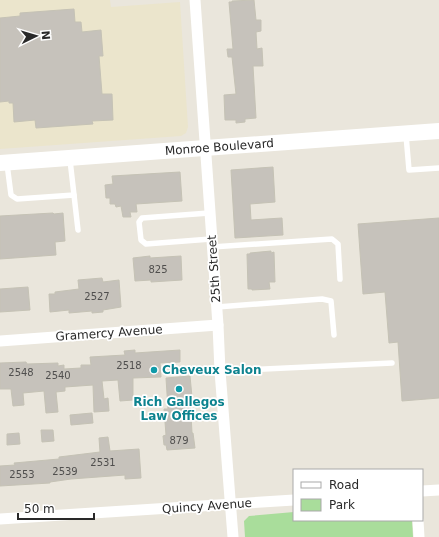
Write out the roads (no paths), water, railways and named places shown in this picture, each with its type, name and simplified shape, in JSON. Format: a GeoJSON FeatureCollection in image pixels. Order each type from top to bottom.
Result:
{"type":"FeatureCollection","features":[{"type":"Feature","properties":{"kind":"street","name":"25th Street"},"geometry":{"type":"LineString","coordinates":[[195,0],[220,371],[233,537]]}},
{"type":"Feature","properties":{"kind":"street","name":"Monroe Boulevard"},"geometry":{"type":"LineString","coordinates":[[3,162],[439,131]]}},
{"type":"Feature","properties":{"kind":"street","name":"Gramercy Avenue"},"geometry":{"type":"LineString","coordinates":[[0,341],[218,325]]}},
{"type":"Feature","properties":{"kind":"street"},"geometry":{"type":"LineString","coordinates":[[423,491],[439,490]]}},
{"type":"Feature","properties":{"kind":"street","name":"Quincy Avenue"},"geometry":{"type":"LineString","coordinates":[[0,519],[293,500]]}},
{"type":"Feature","properties":{"kind":"street"},"geometry":{"type":"LineString","coordinates":[[418,521],[419,537]]}},
{"type":"Feature","properties":{"kind":"lane"},"geometry":{"type":"LineString","coordinates":[[406,133],[409,170],[439,168]]}},
{"type":"Feature","properties":{"kind":"lane"},"geometry":{"type":"LineString","coordinates":[[70,157],[78,230]]}},
{"type":"Feature","properties":{"kind":"lane"},"geometry":{"type":"LineString","coordinates":[[3,162],[11,195],[17,199],[74,195]]}},
{"type":"Feature","properties":{"kind":"lane"},"geometry":{"type":"LineString","coordinates":[[210,213],[142,218],[139,222],[141,240],[146,244],[332,239],[338,244],[340,279]]}},
{"type":"Feature","properties":{"kind":"lane"},"geometry":{"type":"LineString","coordinates":[[216,307],[322,299],[331,301],[334,335]]}},
{"type":"Feature","properties":{"kind":"lane"},"geometry":{"type":"LineString","coordinates":[[220,371],[392,363]]}},
{"type":"Feature","properties":{"kind":"place","name":"Cheveux Salon"},"geometry":{"type":"Point","coordinates":[154,370]}},
{"type":"Feature","properties":{"kind":"place","name":"Rich Gallegos Law Offices"},"geometry":{"type":"Point","coordinates":[179,389]}}]}
